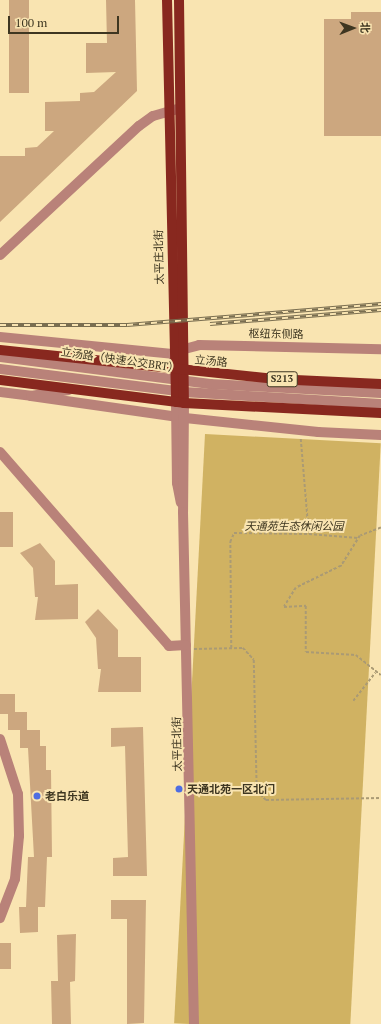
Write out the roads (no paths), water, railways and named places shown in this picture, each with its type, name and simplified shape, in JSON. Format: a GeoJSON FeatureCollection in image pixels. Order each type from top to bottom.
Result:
{"type":"FeatureCollection","features":[{"type":"Feature","properties":{"kind":"main road","name":"太平庄北街"},"geometry":{"type":"LineString","coordinates":[[167,0],[172,354],[180,391],[180,402]]}},
{"type":"Feature","properties":{"kind":"main road"},"geometry":{"type":"LineString","coordinates":[[0,350],[177,376],[184,370],[179,0]]}},
{"type":"Feature","properties":{"kind":"main road","name":"立汤路"},"geometry":{"type":"LineString","coordinates":[[184,370],[381,384]]}},
{"type":"Feature","properties":{"kind":"main road"},"geometry":{"type":"LineString","coordinates":[[0,380],[180,402],[381,413]]}},
{"type":"Feature","properties":{"kind":"street"},"geometry":{"type":"LineString","coordinates":[[0,255],[139,126],[169,110],[180,109]]}},
{"type":"Feature","properties":{"kind":"street"},"geometry":{"type":"LineString","coordinates":[[0,337],[172,354],[184,347]]}},
{"type":"Feature","properties":{"kind":"street","name":"枢纽东侧路"},"geometry":{"type":"LineString","coordinates":[[184,347],[381,349]]}},
{"type":"Feature","properties":{"kind":"street","name":"立汤路"},"geometry":{"type":"LineString","coordinates":[[172,354],[184,370]]}},
{"type":"Feature","properties":{"kind":"street","name":"立汤路（快速公交BRT）"},"geometry":{"type":"LineString","coordinates":[[0,357],[177,376],[275,390],[381,393]]}},
{"type":"Feature","properties":{"kind":"street","name":"立汤路（快速公交BRT）"},"geometry":{"type":"LineString","coordinates":[[0,369],[180,391],[381,404]]}},
{"type":"Feature","properties":{"kind":"street"},"geometry":{"type":"LineString","coordinates":[[31,396],[76,389]]}},
{"type":"Feature","properties":{"kind":"street"},"geometry":{"type":"LineString","coordinates":[[0,392],[180,418],[318,432],[381,435]]}},
{"type":"Feature","properties":{"kind":"street","name":"太平庄北街"},"geometry":{"type":"LineString","coordinates":[[180,402],[177,483],[183,512],[194,1024]]}},
{"type":"Feature","properties":{"kind":"street"},"geometry":{"type":"LineString","coordinates":[[0,452],[169,646],[186,647]]}},
{"type":"Feature","properties":{"kind":"street"},"geometry":{"type":"LineString","coordinates":[[0,738],[18,794],[19,836],[15,880],[0,918]]}},
{"type":"Feature","properties":{"kind":"railway"},"geometry":{"type":"LineString","coordinates":[[0,325],[127,325],[381,304]]}},
{"type":"Feature","properties":{"kind":"railway"},"geometry":{"type":"LineString","coordinates":[[210,324],[381,310]]}},
{"type":"Feature","properties":{"kind":"place","name":"天通北苑一区北门"},"geometry":{"type":"Point","coordinates":[179,789]}},
{"type":"Feature","properties":{"kind":"place","name":"老白乐道"},"geometry":{"type":"Point","coordinates":[37,796]}},
{"type":"Feature","properties":{"kind":"park label","name":"天通苑生态休闲公园"},"geometry":{"type":"Point","coordinates":[294,526]}}]}
